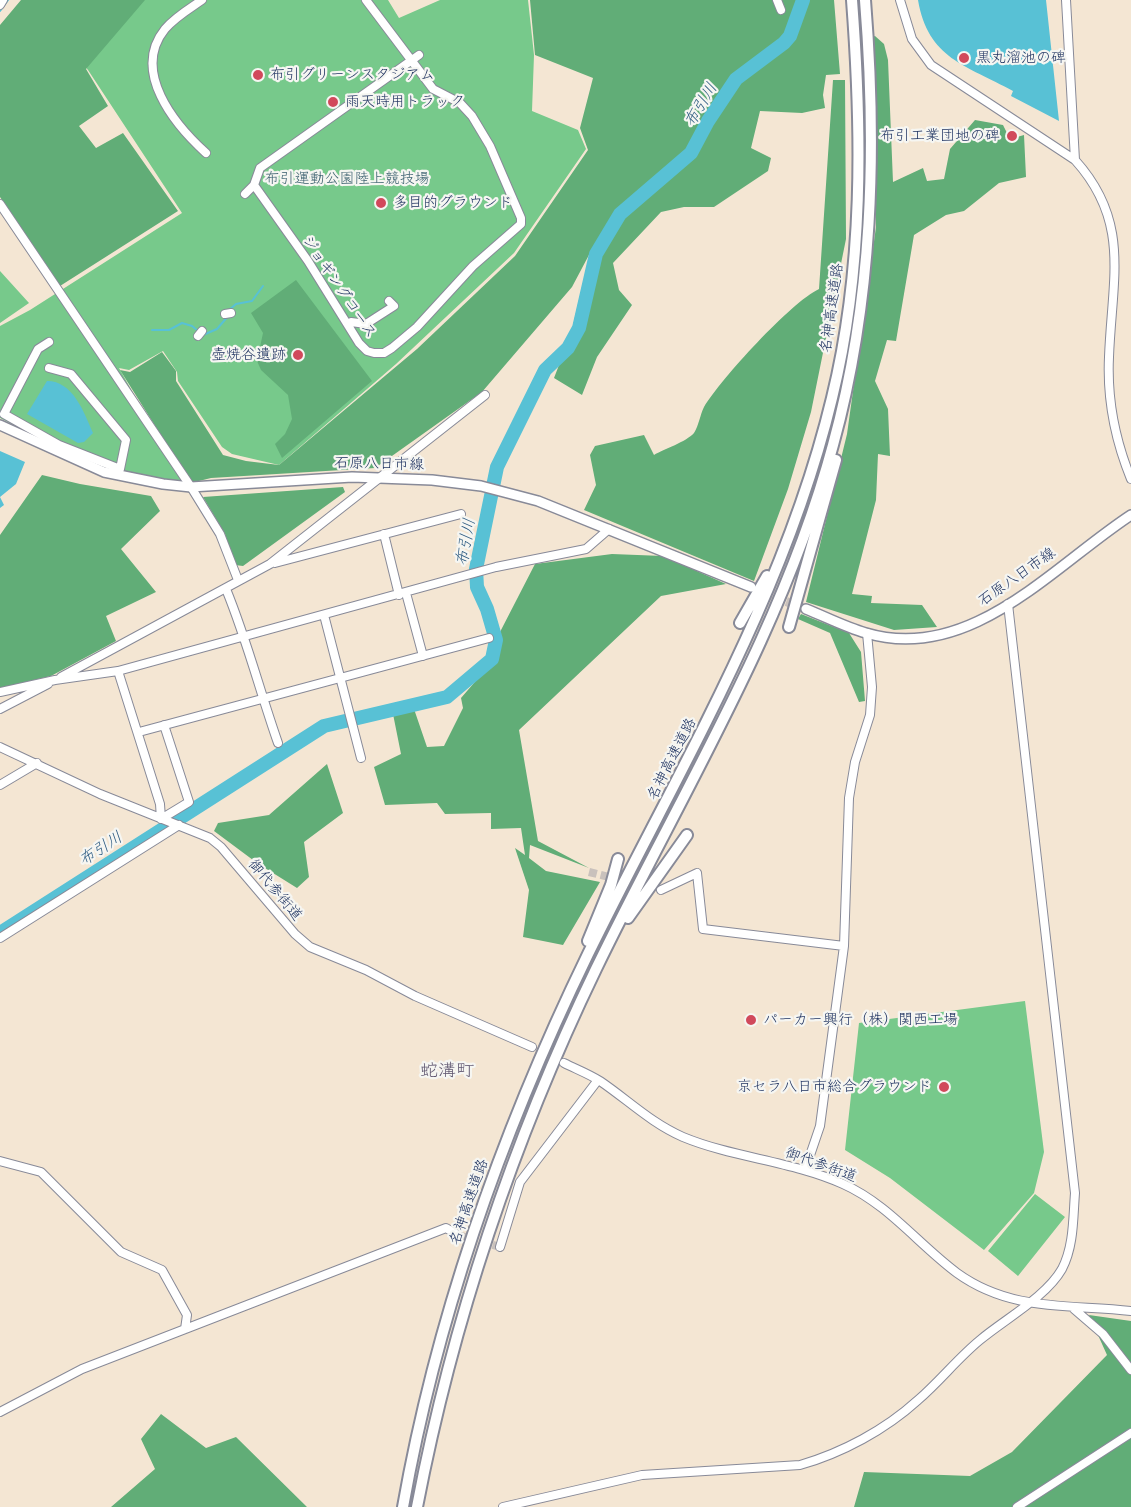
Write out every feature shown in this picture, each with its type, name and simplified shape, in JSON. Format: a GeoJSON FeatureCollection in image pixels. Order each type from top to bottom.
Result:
{"type":"FeatureCollection","features":[{"type":"Feature","properties":{"kind":"highway","name":"名神高速道路"},"geometry":{"type":"LineString","coordinates":[[403,1507],[435,1365],[466,1259],[505,1145],[549,1039],[589,953],[690,758],[756,619],[782,555],[821,442],[833,395],[853,275],[859,162],[852,0]]}},
{"type":"Feature","properties":{"kind":"highway","name":"名神高速道路"},"geometry":{"type":"LineString","coordinates":[[417,1507],[447,1369],[488,1228],[537,1098],[595,970],[702,762],[789,574],[833,446],[860,324],[868,247],[871,172],[865,0]]}},
{"type":"Feature","properties":{"kind":"highway"},"geometry":{"type":"LineString","coordinates":[[789,627],[832,477],[844,422],[860,324]]}},
{"type":"Feature","properties":{"kind":"highway"},"geometry":{"type":"LineString","coordinates":[[740,623],[770,569],[782,555]]}},
{"type":"Feature","properties":{"kind":"highway"},"geometry":{"type":"LineString","coordinates":[[595,970],[687,835]]}},
{"type":"Feature","properties":{"kind":"highway"},"geometry":{"type":"LineString","coordinates":[[549,1039],[611,885],[618,859]]}},
{"type":"Feature","properties":{"kind":"main road","name":"石原八日市線"},"geometry":{"type":"LineString","coordinates":[[0,425],[104,472],[128,479],[191,487],[352,477],[432,480],[493,489],[538,501],[751,587]]}},
{"type":"Feature","properties":{"kind":"main road","name":"石原八日市線"},"geometry":{"type":"LineString","coordinates":[[806,609],[867,633],[890,637],[928,637],[971,625],[1008,604],[1131,515]]}},
{"type":"Feature","properties":{"kind":"street"},"geometry":{"type":"LineString","coordinates":[[0,4],[3,0]]}},
{"type":"Feature","properties":{"kind":"street"},"geometry":{"type":"LineString","coordinates":[[202,0],[164,30],[154,49],[152,65],[154,84],[162,100],[184,130],[206,153]]}},
{"type":"Feature","properties":{"kind":"street","name":"ジョギングコース"},"geometry":{"type":"LineString","coordinates":[[254,185],[367,351],[384,353],[392,348],[417,327],[473,266],[520,224],[521,218],[489,146],[472,116],[460,104],[433,89],[366,0]]}},
{"type":"Feature","properties":{"kind":"street"},"geometry":{"type":"LineString","coordinates":[[777,0],[781,10]]}},
{"type":"Feature","properties":{"kind":"street"},"geometry":{"type":"LineString","coordinates":[[900,0],[912,39],[931,65],[1075,160],[1091,174],[1113,208],[1120,234],[1120,258],[1109,358],[1109,391],[1116,436],[1131,479]]}},
{"type":"Feature","properties":{"kind":"street"},"geometry":{"type":"LineString","coordinates":[[1066,0],[1075,160]]}},
{"type":"Feature","properties":{"kind":"street"},"geometry":{"type":"LineString","coordinates":[[245,194],[254,185],[260,168],[418,55]]}},
{"type":"Feature","properties":{"kind":"street"},"geometry":{"type":"LineString","coordinates":[[0,204],[191,487],[220,534],[238,580]]}},
{"type":"Feature","properties":{"kind":"street"},"geometry":{"type":"LineString","coordinates":[[348,324],[351,322],[366,324],[394,306],[389,302]]}},
{"type":"Feature","properties":{"kind":"street"},"geometry":{"type":"LineString","coordinates":[[49,342],[38,349],[4,414],[59,445],[120,469],[126,440],[70,374],[49,368]]}},
{"type":"Feature","properties":{"kind":"street"},"geometry":{"type":"LineString","coordinates":[[0,709],[226,590],[238,580],[270,564],[485,395]]}},
{"type":"Feature","properties":{"kind":"street"},"geometry":{"type":"LineString","coordinates":[[270,564],[460,514]]}},
{"type":"Feature","properties":{"kind":"street"},"geometry":{"type":"LineString","coordinates":[[0,692],[55,680],[118,671],[477,573],[586,549],[609,529]]}},
{"type":"Feature","properties":{"kind":"street"},"geometry":{"type":"LineString","coordinates":[[384,534],[423,656]]}},
{"type":"Feature","properties":{"kind":"street"},"geometry":{"type":"LineString","coordinates":[[226,590],[245,636],[262,698],[278,743]]}},
{"type":"Feature","properties":{"kind":"street"},"geometry":{"type":"LineString","coordinates":[[503,1507],[642,1475],[800,1466],[823,1458],[868,1437],[918,1401],[977,1342],[1046,1290],[1062,1268],[1073,1231],[1075,1193],[1008,604]]}},
{"type":"Feature","properties":{"kind":"street"},"geometry":{"type":"LineString","coordinates":[[324,615],[361,758]]}},
{"type":"Feature","properties":{"kind":"street"},"geometry":{"type":"LineString","coordinates":[[805,1170],[820,1126],[844,946],[849,798],[855,762],[870,715],[872,687],[867,633]]}},
{"type":"Feature","properties":{"kind":"street"},"geometry":{"type":"LineString","coordinates":[[138,732],[489,638]]}},
{"type":"Feature","properties":{"kind":"street"},"geometry":{"type":"LineString","coordinates":[[118,671],[164,820],[189,802],[164,725]]}},
{"type":"Feature","properties":{"kind":"street","name":"御代参街道"},"geometry":{"type":"LineString","coordinates":[[0,747],[210,838],[221,847],[295,934],[310,947],[366,970],[415,996],[532,1047]]}},
{"type":"Feature","properties":{"kind":"street"},"geometry":{"type":"LineString","coordinates":[[0,785],[37,763]]}},
{"type":"Feature","properties":{"kind":"street"},"geometry":{"type":"LineString","coordinates":[[0,938],[177,825]]}},
{"type":"Feature","properties":{"kind":"street"},"geometry":{"type":"LineString","coordinates":[[661,890],[697,873],[703,929],[844,946]]}},
{"type":"Feature","properties":{"kind":"street","name":"御代参街道"},"geometry":{"type":"LineString","coordinates":[[564,1063],[598,1080],[663,1128],[685,1138],[805,1170],[843,1184],[875,1202],[957,1273],[990,1291],[1026,1304],[1131,1311]]}},
{"type":"Feature","properties":{"kind":"street"},"geometry":{"type":"LineString","coordinates":[[500,1247],[520,1182],[598,1080]]}},
{"type":"Feature","properties":{"kind":"street"},"geometry":{"type":"LineString","coordinates":[[0,1161],[41,1172],[121,1252],[162,1270],[187,1315],[185,1329]]}},
{"type":"Feature","properties":{"kind":"street"},"geometry":{"type":"LineString","coordinates":[[0,1412],[82,1369],[446,1228],[458,1235]]}},
{"type":"Feature","properties":{"kind":"street"},"geometry":{"type":"LineString","coordinates":[[1074,1309],[1103,1334],[1131,1370]]}},
{"type":"Feature","properties":{"kind":"street"},"geometry":{"type":"LineString","coordinates":[[1017,1507],[1131,1433]]}},
{"type":"Feature","properties":{"kind":"green space"},"geometry":{"type":"Polygon","coordinates":[[[21,0],[145,0],[86,69],[108,106],[79,126],[96,148],[123,133],[178,211],[60,286],[0,197],[0,25],[21,0]]]}},
{"type":"Feature","properties":{"kind":"green space","name":"布引運動公園陸上競技場"},"geometry":{"type":"Polygon","coordinates":[[[32,0],[388,0],[399,18],[440,0],[528,0],[534,55],[532,111],[578,130],[586,149],[514,253],[396,364],[279,465],[232,454],[222,447],[178,381],[177,372],[163,351],[129,370],[119,368],[183,481],[135,475],[88,460],[0,418],[0,326],[30,310],[182,213],[88,70],[32,0]]]}},
{"type":"Feature","properties":{"kind":"green space"},"geometry":{"type":"Polygon","coordinates":[[[530,0],[834,0],[840,74],[826,75],[823,95],[825,108],[802,113],[760,111],[751,148],[771,158],[768,171],[714,207],[684,207],[661,212],[613,263],[619,290],[632,305],[597,357],[582,395],[554,378],[571,334],[590,253],[572,287],[482,392],[375,468],[211,478],[191,483],[120,370],[130,372],[162,352],[176,371],[176,381],[223,455],[246,461],[279,465],[417,349],[515,256],[588,150],[580,128],[593,78],[535,55],[530,0]]]}},
{"type":"Feature","properties":{"kind":"green space"},"geometry":{"type":"Polygon","coordinates":[[[875,36],[884,44],[888,60],[893,182],[923,168],[927,181],[944,179],[950,149],[975,120],[1003,125],[1010,139],[1024,135],[1026,177],[999,183],[964,211],[946,215],[914,235],[896,341],[887,340],[875,381],[888,409],[890,456],[878,454],[876,500],[852,594],[872,596],[871,603],[922,605],[937,627],[894,630],[806,602],[847,434],[876,227],[871,37],[875,36]]]}},
{"type":"Feature","properties":{"kind":"green space"},"geometry":{"type":"Polygon","coordinates":[[[833,80],[845,80],[846,239],[811,412],[788,489],[754,581],[584,510],[596,485],[590,455],[595,446],[644,435],[654,455],[690,436],[696,430],[704,407],[740,361],[792,309],[819,289],[833,80]]]}},
{"type":"Feature","properties":{"kind":"green space"},"geometry":{"type":"Polygon","coordinates":[[[0,271],[29,303],[0,323],[0,271]]]}},
{"type":"Feature","properties":{"kind":"green space"},"geometry":{"type":"Polygon","coordinates":[[[296,280],[372,381],[282,458],[275,444],[285,434],[292,419],[288,395],[261,370],[257,361],[263,333],[251,313],[296,280]]]}},
{"type":"Feature","properties":{"kind":"green space"},"geometry":{"type":"Polygon","coordinates":[[[42,475],[151,496],[160,511],[121,549],[156,592],[106,616],[116,641],[51,676],[0,688],[0,535],[42,475]]]}},
{"type":"Feature","properties":{"kind":"green space"},"geometry":{"type":"Polygon","coordinates":[[[343,487],[345,492],[243,566],[235,565],[225,534],[203,497],[343,487]]]}},
{"type":"Feature","properties":{"kind":"green space"},"geometry":{"type":"Polygon","coordinates":[[[612,554],[663,556],[726,584],[661,596],[519,730],[538,841],[589,868],[530,845],[529,858],[546,871],[600,882],[563,945],[523,937],[529,890],[515,848],[525,855],[521,828],[491,829],[491,813],[445,814],[437,803],[385,805],[374,767],[401,754],[393,714],[414,709],[427,747],[444,746],[463,708],[461,698],[499,654],[500,632],[535,564],[612,554]]]}},
{"type":"Feature","properties":{"kind":"green space"},"geometry":{"type":"Polygon","coordinates":[[[801,614],[849,633],[861,652],[865,701],[859,702],[830,633],[798,619],[801,614]]]}},
{"type":"Feature","properties":{"kind":"green space"},"geometry":{"type":"Polygon","coordinates":[[[327,764],[343,813],[304,842],[309,877],[297,888],[257,863],[214,831],[218,823],[269,815],[327,764]]]}},
{"type":"Feature","properties":{"kind":"green space","name":"京セラ八日市総合グラウンド"},"geometry":{"type":"Polygon","coordinates":[[[1025,1001],[1044,1152],[1034,1193],[984,1250],[890,1178],[845,1150],[859,1023],[1025,1001]]]}},
{"type":"Feature","properties":{"kind":"green space"},"geometry":{"type":"Polygon","coordinates":[[[1035,1194],[1065,1217],[1018,1276],[988,1251],[1035,1194]]]}},
{"type":"Feature","properties":{"kind":"green space"},"geometry":{"type":"Polygon","coordinates":[[[1089,1315],[1131,1321],[1131,1507],[854,1507],[864,1472],[970,1476],[1012,1452],[1107,1355],[1089,1315]]]}},
{"type":"Feature","properties":{"kind":"green space"},"geometry":{"type":"Polygon","coordinates":[[[161,1414],[206,1448],[236,1437],[307,1507],[111,1507],[155,1469],[141,1439],[161,1414]]]}},
{"type":"Feature","properties":{"kind":"water"},"geometry":{"type":"Polygon","coordinates":[[[918,0],[1046,0],[1059,121],[1011,96],[1013,91],[965,66],[940,48],[930,35],[923,20],[918,0]]]}},
{"type":"Feature","properties":{"kind":"water"},"geometry":{"type":"Polygon","coordinates":[[[47,381],[64,386],[81,407],[93,433],[84,442],[78,443],[27,414],[47,381]]]}},
{"type":"Feature","properties":{"kind":"water"},"geometry":{"type":"Polygon","coordinates":[[[0,451],[25,462],[16,484],[0,497],[0,451]]]}},
{"type":"Feature","properties":{"kind":"waterway"},"geometry":{"type":"LineString","coordinates":[[0,11],[8,0]]}},
{"type":"Feature","properties":{"kind":"waterway","name":"布引川"},"geometry":{"type":"LineString","coordinates":[[0,933],[324,726],[447,697],[492,659],[496,640],[487,609],[477,587],[476,569],[497,467],[545,370],[568,348],[579,328],[596,254],[620,214],[691,153],[708,121],[736,79],[790,36],[803,0]]}},
{"type":"Feature","properties":{"kind":"waterway"},"geometry":{"type":"LineString","coordinates":[[229,310],[236,304],[252,301],[263,286]]}},
{"type":"Feature","properties":{"kind":"waterway"},"geometry":{"type":"LineString","coordinates":[[152,330],[169,330],[182,323],[192,326],[203,335],[217,329],[229,315]]}},
{"type":"Feature","properties":{"kind":"tunnel"},"geometry":{"type":"LineString","coordinates":[[761,592],[806,609]]}},
{"type":"Feature","properties":{"kind":"tunnel"},"geometry":{"type":"LineString","coordinates":[[589,872],[661,890]]}},
{"type":"Feature","properties":{"kind":"tunnel"},"geometry":{"type":"LineString","coordinates":[[458,1235],[500,1247]]}},
{"type":"Feature","properties":{"kind":"place","name":"黒丸溜池の碑"},"geometry":{"type":"Point","coordinates":[964,58]}},
{"type":"Feature","properties":{"kind":"place","name":"布引グリーンスタジアム"},"geometry":{"type":"Point","coordinates":[258,75]}},
{"type":"Feature","properties":{"kind":"place","name":"雨天時用トラック"},"geometry":{"type":"Point","coordinates":[333,102]}},
{"type":"Feature","properties":{"kind":"place","name":"布引工業団地の碑"},"geometry":{"type":"Point","coordinates":[1012,136]}},
{"type":"Feature","properties":{"kind":"place","name":"多目的グラウンド"},"geometry":{"type":"Point","coordinates":[381,203]}},
{"type":"Feature","properties":{"kind":"place","name":"壺焼谷遺跡"},"geometry":{"type":"Point","coordinates":[298,355]}},
{"type":"Feature","properties":{"kind":"place","name":"パーカー興行（株）関西工場"},"geometry":{"type":"Point","coordinates":[751,1020]}},
{"type":"Feature","properties":{"kind":"place","name":"京セラ八日市総合グラウンド"},"geometry":{"type":"Point","coordinates":[944,1087]}},
{"type":"Feature","properties":{"kind":"district","name":"蛇溝町"},"geometry":{"type":"Point","coordinates":[447,1071]}}]}
